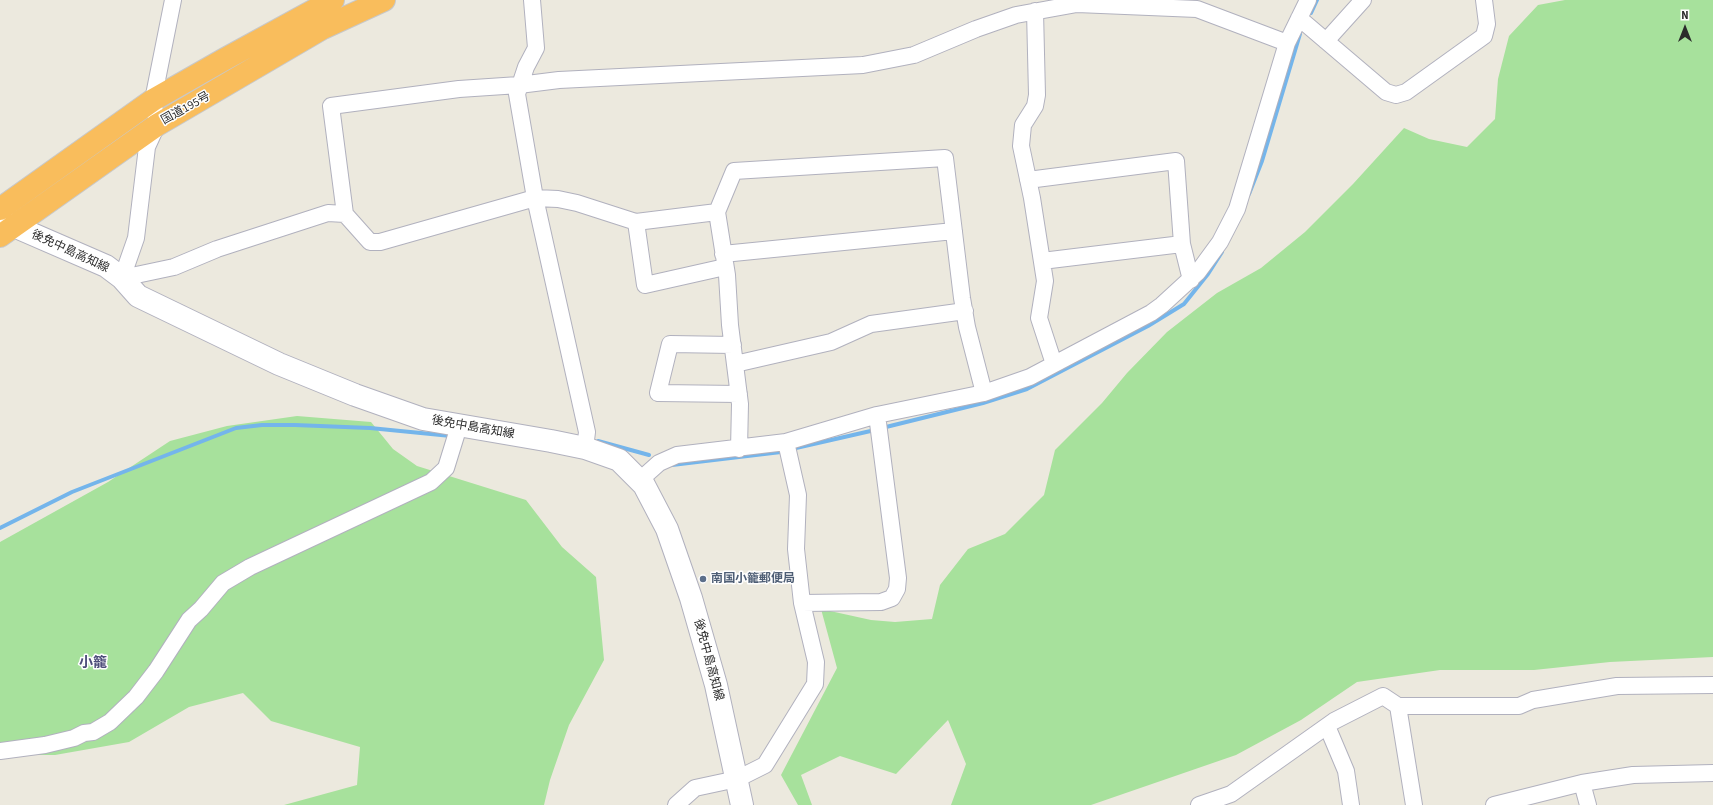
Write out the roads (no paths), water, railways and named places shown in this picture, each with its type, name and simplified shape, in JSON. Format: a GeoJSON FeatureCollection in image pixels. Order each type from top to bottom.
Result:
{"type":"FeatureCollection","features":[{"type":"Feature","properties":{"kind":"highway","name":"国道195号"},"geometry":{"type":"LineString","coordinates":[[0,209],[153,100],[333,0]]}},
{"type":"Feature","properties":{"kind":"highway","name":"国道195号"},"geometry":{"type":"LineString","coordinates":[[4,228],[157,125],[324,28],[384,0]]}},
{"type":"Feature","properties":{"kind":"main road","name":"後免中島高知線"},"geometry":{"type":"LineString","coordinates":[[4,228],[106,266],[122,278],[138,296],[279,364],[355,396],[423,419],[585,448],[619,460],[640,480],[655,503],[667,529],[691,598],[716,685],[742,805]]}},
{"type":"Feature","properties":{"kind":"street"},"geometry":{"type":"LineString","coordinates":[[122,278],[136,238],[147,147],[157,125],[153,100],[174,0]]}},
{"type":"Feature","properties":{"kind":"street"},"geometry":{"type":"LineString","coordinates":[[532,0],[536,48],[526,67],[517,94],[535,198],[587,432],[585,448]]}},
{"type":"Feature","properties":{"kind":"street"},"geometry":{"type":"LineString","coordinates":[[640,480],[669,458],[786,442],[984,393],[1030,376],[1151,313],[1191,280],[1220,242],[1238,209],[1287,43],[1308,0]]}},
{"type":"Feature","properties":{"kind":"street"},"geometry":{"type":"LineString","coordinates":[[1326,41],[1363,0]]}},
{"type":"Feature","properties":{"kind":"street"},"geometry":{"type":"LineString","coordinates":[[1299,18],[1386,92],[1402,94],[1484,36],[1487,24],[1484,0]]}},
{"type":"Feature","properties":{"kind":"street"},"geometry":{"type":"LineString","coordinates":[[717,212],[636,222],[577,203],[558,199],[535,198],[380,242],[370,242],[345,214],[331,106],[459,89],[519,85],[559,80],[863,66],[914,55],[976,29],[1035,11],[1077,4],[1183,7],[1211,14],[1287,43]]}},
{"type":"Feature","properties":{"kind":"street"},"geometry":{"type":"LineString","coordinates":[[1035,11],[1037,95],[1035,106],[1024,126],[1021,139],[1022,155],[1028,180],[1045,286],[1038,318],[1054,364]]}},
{"type":"Feature","properties":{"kind":"street"},"geometry":{"type":"LineString","coordinates":[[739,449],[741,423],[739,394],[717,212],[734,171],[945,158],[965,311],[984,393]]}},
{"type":"Feature","properties":{"kind":"street"},"geometry":{"type":"LineString","coordinates":[[1028,180],[1176,160],[1182,244],[1191,280]]}},
{"type":"Feature","properties":{"kind":"street"},"geometry":{"type":"LineString","coordinates":[[122,278],[174,267],[217,249],[328,213],[345,214]]}},
{"type":"Feature","properties":{"kind":"street"},"geometry":{"type":"LineString","coordinates":[[636,222],[645,285],[724,260],[954,231]]}},
{"type":"Feature","properties":{"kind":"street"},"geometry":{"type":"LineString","coordinates":[[1042,261],[1182,244]]}},
{"type":"Feature","properties":{"kind":"street"},"geometry":{"type":"LineString","coordinates":[[735,364],[831,342],[871,324],[965,311]]}},
{"type":"Feature","properties":{"kind":"street"},"geometry":{"type":"LineString","coordinates":[[733,345],[670,344],[658,393],[739,394]]}},
{"type":"Feature","properties":{"kind":"street"},"geometry":{"type":"LineString","coordinates":[[802,603],[881,602],[892,598],[897,589],[898,578],[878,420]]}},
{"type":"Feature","properties":{"kind":"street"},"geometry":{"type":"LineString","coordinates":[[0,751],[45,745],[74,738],[84,733],[93,732],[110,722],[136,697],[156,671],[189,620],[201,609],[223,583],[250,567],[431,482],[446,468],[459,426]]}},
{"type":"Feature","properties":{"kind":"street"},"geometry":{"type":"LineString","coordinates":[[676,805],[695,788],[737,779],[765,765],[815,684],[816,662],[802,603],[796,549],[798,495],[786,442]]}},
{"type":"Feature","properties":{"kind":"street"},"geometry":{"type":"LineString","coordinates":[[1199,805],[1231,794],[1327,726],[1383,696],[1398,706],[1519,706],[1533,700],[1617,686],[1713,685]]}},
{"type":"Feature","properties":{"kind":"street"},"geometry":{"type":"LineString","coordinates":[[1398,706],[1414,805]]}},
{"type":"Feature","properties":{"kind":"street"},"geometry":{"type":"LineString","coordinates":[[1327,726],[1346,770],[1351,805]]}},
{"type":"Feature","properties":{"kind":"street"},"geometry":{"type":"LineString","coordinates":[[1494,805],[1525,801],[1582,783],[1633,775],[1713,774]]}},
{"type":"Feature","properties":{"kind":"street"},"geometry":{"type":"LineString","coordinates":[[1582,783],[1588,805]]}},
{"type":"Feature","properties":{"kind":"waterway"},"geometry":{"type":"LineString","coordinates":[[1311,13],[1317,0]]}},
{"type":"Feature","properties":{"kind":"waterway"},"geometry":{"type":"LineString","coordinates":[[1249,194],[1262,161],[1300,34]]}},
{"type":"Feature","properties":{"kind":"waterway"},"geometry":{"type":"LineString","coordinates":[[882,428],[983,403],[1027,389],[1148,326],[1184,304],[1208,274],[1222,252]]}},
{"type":"Feature","properties":{"kind":"waterway"},"geometry":{"type":"LineString","coordinates":[[0,528],[72,492],[236,428],[262,425],[295,425],[370,428],[451,436]]}},
{"type":"Feature","properties":{"kind":"waterway"},"geometry":{"type":"LineString","coordinates":[[796,448],[875,430]]}},
{"type":"Feature","properties":{"kind":"waterway"},"geometry":{"type":"LineString","coordinates":[[598,441],[649,455]]}},
{"type":"Feature","properties":{"kind":"waterway"},"geometry":{"type":"LineString","coordinates":[[672,465],[781,452]]}},
{"type":"Feature","properties":{"kind":"place","name":"南国小籠郵便局"},"geometry":{"type":"Point","coordinates":[703,579]}},
{"type":"Feature","properties":{"kind":"district","name":"小籠"},"geometry":{"type":"Point","coordinates":[93,664]}}]}
